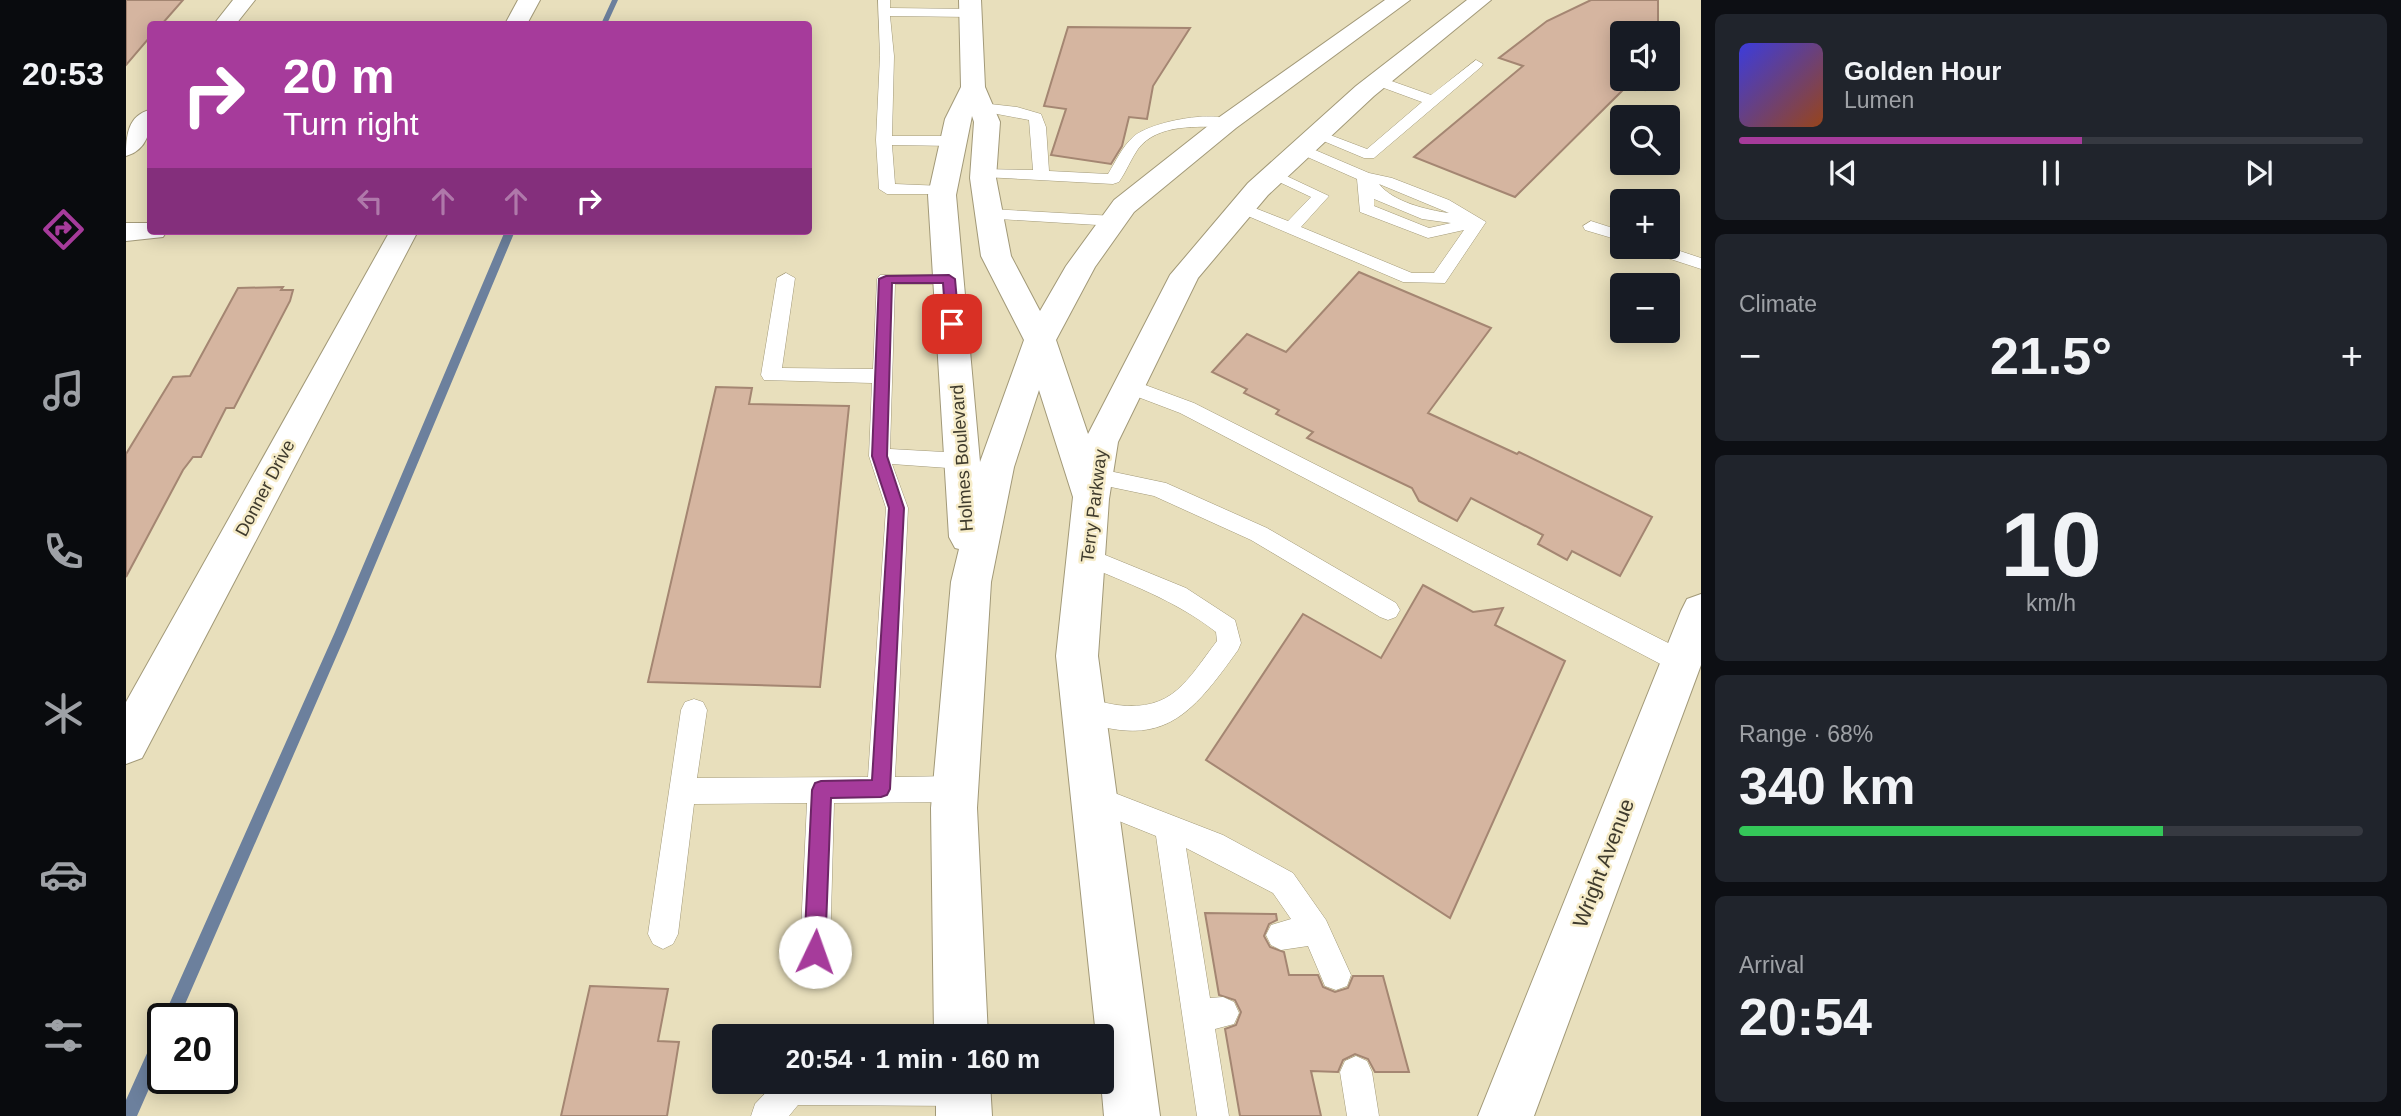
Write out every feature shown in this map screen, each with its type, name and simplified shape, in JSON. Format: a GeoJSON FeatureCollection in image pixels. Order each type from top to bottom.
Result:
{"type":"FeatureCollection","features":[{"type":"Feature","properties":{"kind":"street"},"geometry":{"type":"LineString","coordinates":[[227,21],[244,0]]}},
{"type":"Feature","properties":{"kind":"street"},"geometry":{"type":"LineString","coordinates":[[518,21],[529,0]]}},
{"type":"Feature","properties":{"kind":"street"},"geometry":{"type":"LineString","coordinates":[[961,1024],[956,789],[971,582],[996,467],[1040,340],[1081,266],[1124,206],[1227,123],[1399,0]]}},
{"type":"Feature","properties":{"kind":"street","name":"Terry Parkway"},"geometry":{"type":"LineString","coordinates":[[1132,1116],[1077,656],[1093,488],[1101,442],[1185,275],[1242,208],[1272,175],[1378,81],[1480,0]]}},
{"type":"Feature","properties":{"kind":"street","name":"Holmes Boulevard"},"geometry":{"type":"LineString","coordinates":[[970,7],[977,97],[987,122],[984,172],[996,256],[1040,340],[1093,488]]}},
{"type":"Feature","properties":{"kind":"street","name":"Holmes Boulevard"},"geometry":{"type":"LineString","coordinates":[[971,582],[943,191],[958,119],[977,97]]}},
{"type":"Feature","properties":{"kind":"street"},"geometry":{"type":"LineString","coordinates":[[126,148],[147,121]]}},
{"type":"Feature","properties":{"kind":"street"},"geometry":{"type":"LineString","coordinates":[[126,232],[147,231]]}},
{"type":"Feature","properties":{"kind":"street","name":"Donner Drive"},"geometry":{"type":"LineString","coordinates":[[126,744],[402,235]]}},
{"type":"Feature","properties":{"kind":"street","name":"Wright Avenue"},"geometry":{"type":"LineString","coordinates":[[1506,1116],[1701,611]]}},
{"type":"Feature","properties":{"kind":"lane"},"geometry":{"type":"LineString","coordinates":[[943,191],[887,189],[883,160],[888,38],[884,6],[970,7]]}},
{"type":"Feature","properties":{"kind":"lane"},"geometry":{"type":"LineString","coordinates":[[1309,142],[1369,155],[1476,64]]}},
{"type":"Feature","properties":{"kind":"lane"},"geometry":{"type":"LineString","coordinates":[[1378,81],[1433,101]]}},
{"type":"Feature","properties":{"kind":"lane"},"geometry":{"type":"LineString","coordinates":[[977,97],[1036,117],[1039,127],[1041,175]]}},
{"type":"Feature","properties":{"kind":"lane"},"geometry":{"type":"LineString","coordinates":[[1113,179],[1137,142],[1153,130],[1196,123],[1227,123]]}},
{"type":"Feature","properties":{"kind":"lane"},"geometry":{"type":"LineString","coordinates":[[884,140],[954,141]]}},
{"type":"Feature","properties":{"kind":"lane"},"geometry":{"type":"LineString","coordinates":[[1309,142],[1365,177],[1386,181],[1431,198],[1478,222]]}},
{"type":"Feature","properties":{"kind":"lane"},"geometry":{"type":"LineString","coordinates":[[984,172],[1113,179],[1143,191]]}},
{"type":"Feature","properties":{"kind":"lane"},"geometry":{"type":"LineString","coordinates":[[1272,175],[1321,196],[1291,228]]}},
{"type":"Feature","properties":{"kind":"lane"},"geometry":{"type":"LineString","coordinates":[[1365,177],[1366,209],[1428,233],[1478,222]]}},
{"type":"Feature","properties":{"kind":"lane"},"geometry":{"type":"LineString","coordinates":[[1242,208],[1409,278],[1439,279],[1478,222]]}},
{"type":"Feature","properties":{"kind":"lane"},"geometry":{"type":"LineString","coordinates":[[989,214],[1114,221]]}},
{"type":"Feature","properties":{"kind":"lane"},"geometry":{"type":"LineString","coordinates":[[1591,226],[1610,232]]}},
{"type":"Feature","properties":{"kind":"lane"},"geometry":{"type":"LineString","coordinates":[[1680,257],[1701,264]]}},
{"type":"Feature","properties":{"kind":"lane"},"geometry":{"type":"LineString","coordinates":[[786,278],[771,375],[881,376]]}},
{"type":"Feature","properties":{"kind":"lane"},"geometry":{"type":"LineString","coordinates":[[881,789],[897,508],[879,456],[886,279],[949,279]]}},
{"type":"Feature","properties":{"kind":"lane"},"geometry":{"type":"LineString","coordinates":[[1129,386],[1187,408],[1681,663]]}},
{"type":"Feature","properties":{"kind":"lane"},"geometry":{"type":"LineString","coordinates":[[879,456],[962,461]]}},
{"type":"Feature","properties":{"kind":"lane"},"geometry":{"type":"LineString","coordinates":[[1093,488],[1158,489],[1259,534],[1388,610]]}},
{"type":"Feature","properties":{"kind":"lane"},"geometry":{"type":"LineString","coordinates":[[1083,710],[1123,716],[1160,715],[1187,697],[1230,643],[1227,627],[1210,613],[1171,590],[1088,557]]}},
{"type":"Feature","properties":{"kind":"lane"},"geometry":{"type":"LineString","coordinates":[[663,934],[694,710]]}},
{"type":"Feature","properties":{"kind":"lane"},"geometry":{"type":"LineString","coordinates":[[682,791],[956,789]]}},
{"type":"Feature","properties":{"kind":"lane"},"geometry":{"type":"LineString","coordinates":[[815,952],[821,790]]}},
{"type":"Feature","properties":{"kind":"lane"},"geometry":{"type":"LineString","coordinates":[[1094,798],[1213,845],[1283,883],[1316,930],[1336,975]]}},
{"type":"Feature","properties":{"kind":"lane"},"geometry":{"type":"LineString","coordinates":[[1170,829],[1197,934],[1210,1014],[1213,1116]]}},
{"type":"Feature","properties":{"kind":"lane"},"geometry":{"type":"LineString","coordinates":[[1281,935],[1316,930]]}},
{"type":"Feature","properties":{"kind":"lane"},"geometry":{"type":"LineString","coordinates":[[1356,1072],[1363,1116]]}},
{"type":"Feature","properties":{"kind":"lane"},"geometry":{"type":"LineString","coordinates":[[767,1116],[792,1089],[963,1096]]}},
{"type":"Feature","properties":{"kind":"building"},"geometry":{"type":"Polygon","coordinates":[[[126,0],[183,0],[165,21],[147,21],[147,40],[126,65],[126,0]]]}},
{"type":"Feature","properties":{"kind":"building"},"geometry":{"type":"Polygon","coordinates":[[[1591,0],[1658,0],[1658,21],[1610,21],[1610,91],[1622,91],[1515,197],[1414,157],[1523,66],[1499,58],[1547,21],[1591,0]]]}},
{"type":"Feature","properties":{"kind":"building"},"geometry":{"type":"Polygon","coordinates":[[[1068,27],[1190,28],[1153,86],[1147,119],[1129,117],[1122,146],[1111,164],[1051,155],[1066,109],[1044,106],[1068,27]]]}},
{"type":"Feature","properties":{"kind":"building"},"geometry":{"type":"Polygon","coordinates":[[[1359,272],[1491,328],[1428,413],[1517,454],[1519,452],[1652,517],[1620,576],[1572,551],[1567,560],[1538,544],[1543,535],[1471,498],[1457,521],[1419,501],[1412,488],[1307,438],[1313,432],[1276,414],[1279,410],[1244,393],[1247,389],[1212,372],[1247,334],[1286,352],[1359,272]]]}},
{"type":"Feature","properties":{"kind":"building"},"geometry":{"type":"Polygon","coordinates":[[[283,287],[281,290],[293,290],[290,301],[234,408],[226,408],[201,457],[193,457],[183,470],[126,577],[126,454],[173,377],[190,376],[238,288],[283,287]]]}},
{"type":"Feature","properties":{"kind":"building"},"geometry":{"type":"Polygon","coordinates":[[[716,387],[752,388],[749,404],[849,406],[820,687],[648,682],[716,387]]]}},
{"type":"Feature","properties":{"kind":"building"},"geometry":{"type":"Polygon","coordinates":[[[1423,585],[1473,612],[1503,608],[1495,625],[1565,661],[1450,918],[1206,760],[1303,614],[1381,658],[1423,585]]]}},
{"type":"Feature","properties":{"kind":"building"},"geometry":{"type":"Polygon","coordinates":[[[1205,913],[1276,914],[1277,920],[1269,924],[1264,936],[1270,947],[1284,952],[1289,975],[1318,975],[1323,987],[1335,992],[1348,988],[1353,976],[1383,976],[1409,1072],[1375,1072],[1368,1059],[1355,1054],[1343,1060],[1338,1072],[1311,1071],[1321,1116],[1240,1116],[1225,1029],[1236,1025],[1241,1012],[1235,1000],[1219,995],[1205,913]]]}},
{"type":"Feature","properties":{"kind":"building"},"geometry":{"type":"Polygon","coordinates":[[[590,986],[668,989],[658,1041],[679,1042],[667,1116],[561,1116],[590,986]]]}},
{"type":"Feature","properties":{"kind":"waterway"},"geometry":{"type":"LineString","coordinates":[[605,21],[615,0]]}},
{"type":"Feature","properties":{"kind":"waterway"},"geometry":{"type":"LineString","coordinates":[[178,1003],[341,632],[508,235]]}},
{"type":"Feature","properties":{"kind":"waterway"},"geometry":{"type":"LineString","coordinates":[[128,1116],[147,1073]]}},
{"type":"Feature","properties":{"kind":"route"},"geometry":{"type":"LineString","coordinates":[[815,952],[821,790],[881,789],[897,508],[879,456],[886,279],[949,279],[952,324]]}}]}
